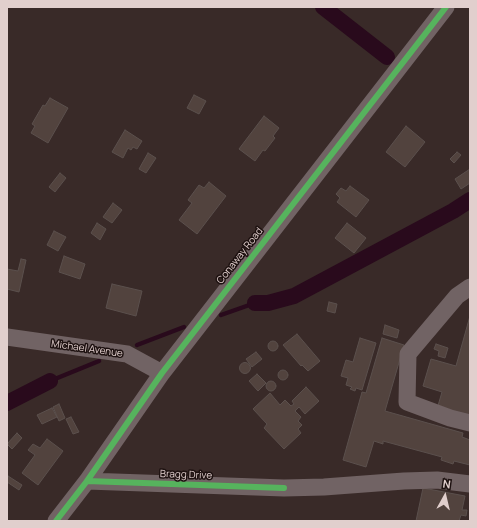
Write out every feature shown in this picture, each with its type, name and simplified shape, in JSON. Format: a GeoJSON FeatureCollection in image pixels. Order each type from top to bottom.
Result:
{"type":"FeatureCollection","features":[{"type":"Feature","properties":{"kind":"street","name":"Conaway Road"},"geometry":{"type":"LineString","coordinates":[[56,521],[87,481],[162,373],[446,7]]}},
{"type":"Feature","properties":{"kind":"street"},"geometry":{"type":"LineString","coordinates":[[470,287],[457,296],[408,354],[407,402],[450,418],[470,423]]}},
{"type":"Feature","properties":{"kind":"street","name":"Michael Avenue"},"geometry":{"type":"LineString","coordinates":[[7,337],[128,354],[162,373]]}},
{"type":"Feature","properties":{"kind":"street","name":"Bragg Drive"},"geometry":{"type":"LineString","coordinates":[[87,481],[284,488],[437,480],[470,484]]}},
{"type":"Feature","properties":{"kind":"building"},"geometry":{"type":"Polygon","coordinates":[[[194,95],[206,101],[199,114],[187,108],[194,95]]]}},
{"type":"Feature","properties":{"kind":"building"},"geometry":{"type":"Polygon","coordinates":[[[50,98],[68,108],[48,143],[31,133],[35,126],[32,124],[43,105],[45,106],[50,98]]]}},
{"type":"Feature","properties":{"kind":"building"},"geometry":{"type":"Polygon","coordinates":[[[264,116],[279,128],[273,136],[275,138],[255,161],[239,149],[264,116]]]}},
{"type":"Feature","properties":{"kind":"building"},"geometry":{"type":"Polygon","coordinates":[[[406,126],[425,142],[405,167],[386,152],[406,126]]]}},
{"type":"Feature","properties":{"kind":"building"},"geometry":{"type":"Polygon","coordinates":[[[125,130],[142,141],[137,149],[133,147],[131,150],[128,148],[123,158],[112,152],[125,130]]]}},
{"type":"Feature","properties":{"kind":"building"},"geometry":{"type":"Polygon","coordinates":[[[457,152],[461,155],[454,163],[450,159],[457,152]]]}},
{"type":"Feature","properties":{"kind":"building"},"geometry":{"type":"Polygon","coordinates":[[[148,153],[156,158],[146,173],[139,169],[148,153]]]}},
{"type":"Feature","properties":{"kind":"building"},"geometry":{"type":"Polygon","coordinates":[[[470,169],[470,183],[461,189],[455,179],[470,169]]]}},
{"type":"Feature","properties":{"kind":"building"},"geometry":{"type":"Polygon","coordinates":[[[60,173],[66,178],[55,192],[49,187],[60,173]]]}},
{"type":"Feature","properties":{"kind":"building"},"geometry":{"type":"Polygon","coordinates":[[[209,182],[226,196],[197,234],[179,220],[192,203],[188,200],[199,185],[204,188],[209,182]]]}},
{"type":"Feature","properties":{"kind":"building"},"geometry":{"type":"Polygon","coordinates":[[[350,186],[369,200],[356,217],[337,202],[340,198],[336,194],[341,188],[346,191],[350,186]]]}},
{"type":"Feature","properties":{"kind":"building"},"geometry":{"type":"Polygon","coordinates":[[[113,203],[122,210],[112,223],[103,217],[113,203]]]}},
{"type":"Feature","properties":{"kind":"building"},"geometry":{"type":"Polygon","coordinates":[[[97,223],[106,229],[100,240],[91,233],[97,223]]]}},
{"type":"Feature","properties":{"kind":"building"},"geometry":{"type":"Polygon","coordinates":[[[347,223],[366,238],[354,253],[335,238],[347,223]]]}},
{"type":"Feature","properties":{"kind":"building"},"geometry":{"type":"Polygon","coordinates":[[[54,231],[66,237],[58,251],[47,245],[54,231]]]}},
{"type":"Feature","properties":{"kind":"building"},"geometry":{"type":"Polygon","coordinates":[[[64,256],[85,264],[80,279],[59,272],[64,256]]]}},
{"type":"Feature","properties":{"kind":"building"},"geometry":{"type":"Polygon","coordinates":[[[21,259],[26,260],[19,292],[7,289],[7,269],[18,271],[21,259]]]}},
{"type":"Feature","properties":{"kind":"building"},"geometry":{"type":"Polygon","coordinates":[[[112,284],[142,291],[136,316],[106,308],[112,284]]]}},
{"type":"Feature","properties":{"kind":"building"},"geometry":{"type":"Polygon","coordinates":[[[329,302],[337,304],[335,313],[327,311],[329,302]]]}},
{"type":"Feature","properties":{"kind":"building"},"geometry":{"type":"Polygon","coordinates":[[[470,316],[470,419],[437,409],[442,392],[423,386],[431,359],[456,366],[470,316]]]}},
{"type":"Feature","properties":{"kind":"building"},"geometry":{"type":"Polygon","coordinates":[[[385,325],[399,330],[397,338],[383,334],[385,325]]]}},
{"type":"Feature","properties":{"kind":"building"},"geometry":{"type":"Polygon","coordinates":[[[297,334],[320,361],[308,371],[302,365],[301,366],[283,345],[297,334]]]}},
{"type":"Feature","properties":{"kind":"building"},"geometry":{"type":"Polygon","coordinates":[[[360,338],[376,343],[362,390],[356,388],[355,391],[350,389],[352,387],[346,385],[348,378],[341,376],[346,360],[353,362],[360,338]]]}},
{"type":"Feature","properties":{"kind":"building"},"geometry":{"type":"Polygon","coordinates":[[[382,338],[404,345],[385,411],[463,433],[462,437],[470,440],[470,465],[454,461],[453,464],[441,460],[442,457],[383,441],[383,444],[374,441],[366,467],[343,460],[362,392],[366,393],[382,338]]]}},
{"type":"Feature","properties":{"kind":"building"},"geometry":{"type":"Polygon","coordinates":[[[273,341],[278,346],[273,351],[268,346],[273,341]]]}},
{"type":"Feature","properties":{"kind":"building"},"geometry":{"type":"Polygon","coordinates":[[[436,344],[448,348],[445,358],[438,356],[439,351],[434,349],[436,344]]]}},
{"type":"Feature","properties":{"kind":"building"},"geometry":{"type":"Polygon","coordinates":[[[256,352],[262,359],[252,367],[246,359],[256,352]]]}},
{"type":"Feature","properties":{"kind":"building"},"geometry":{"type":"Polygon","coordinates":[[[243,363],[247,363],[249,364],[249,372],[243,373],[240,370],[240,366],[243,363]]]}},
{"type":"Feature","properties":{"kind":"building"},"geometry":{"type":"Polygon","coordinates":[[[281,370],[285,370],[288,375],[285,380],[281,380],[278,377],[278,373],[281,370]]]}},
{"type":"Feature","properties":{"kind":"building"},"geometry":{"type":"Polygon","coordinates":[[[257,374],[266,383],[258,391],[249,381],[257,374]]]}},
{"type":"Feature","properties":{"kind":"building"},"geometry":{"type":"Polygon","coordinates":[[[271,381],[276,386],[271,391],[266,386],[271,381]]]}},
{"type":"Feature","properties":{"kind":"building"},"geometry":{"type":"Polygon","coordinates":[[[306,387],[319,401],[305,414],[299,407],[295,411],[301,417],[298,421],[302,425],[298,429],[301,433],[284,449],[264,428],[267,424],[253,409],[270,393],[280,405],[285,400],[291,406],[294,404],[292,401],[306,387]]]}},
{"type":"Feature","properties":{"kind":"building"},"geometry":{"type":"Polygon","coordinates":[[[59,404],[65,418],[59,421],[53,407],[59,404]]]}},
{"type":"Feature","properties":{"kind":"building"},"geometry":{"type":"Polygon","coordinates":[[[52,408],[57,417],[42,424],[37,415],[52,408]]]}},
{"type":"Feature","properties":{"kind":"building"},"geometry":{"type":"Polygon","coordinates":[[[71,417],[79,432],[73,434],[66,419],[71,417]]]}},
{"type":"Feature","properties":{"kind":"building"},"geometry":{"type":"Polygon","coordinates":[[[17,433],[22,438],[12,449],[7,444],[17,433]]]}},
{"type":"Feature","properties":{"kind":"building"},"geometry":{"type":"Polygon","coordinates":[[[47,439],[63,451],[38,485],[22,473],[35,455],[28,450],[33,444],[40,448],[47,439]]]}},
{"type":"Feature","properties":{"kind":"building"},"geometry":{"type":"Polygon","coordinates":[[[8,476],[22,485],[19,490],[7,482],[8,476]]]}},
{"type":"Feature","properties":{"kind":"building"},"geometry":{"type":"Polygon","coordinates":[[[423,488],[465,496],[462,510],[467,510],[466,516],[461,515],[459,521],[416,521],[423,488]]]}},
{"type":"Feature","properties":{"kind":"waterway"},"geometry":{"type":"LineString","coordinates":[[323,7],[387,57]]}},
{"type":"Feature","properties":{"kind":"waterway"},"geometry":{"type":"LineString","coordinates":[[255,303],[268,303],[294,296],[453,211],[470,200]]}},
{"type":"Feature","properties":{"kind":"waterway"},"geometry":{"type":"LineString","coordinates":[[221,315],[255,303]]}},
{"type":"Feature","properties":{"kind":"waterway"},"geometry":{"type":"LineString","coordinates":[[137,345],[184,327]]}},
{"type":"Feature","properties":{"kind":"waterway"},"geometry":{"type":"LineString","coordinates":[[50,381],[99,361]]}},
{"type":"Feature","properties":{"kind":"waterway"},"geometry":{"type":"LineString","coordinates":[[7,403],[50,381]]}},
{"type":"Feature","properties":{"kind":"cycle path"},"geometry":{"type":"LineString","coordinates":[[56,521],[87,481],[162,373],[446,7]]}},
{"type":"Feature","properties":{"kind":"cycle path"},"geometry":{"type":"LineString","coordinates":[[87,481],[284,488]]}}]}
